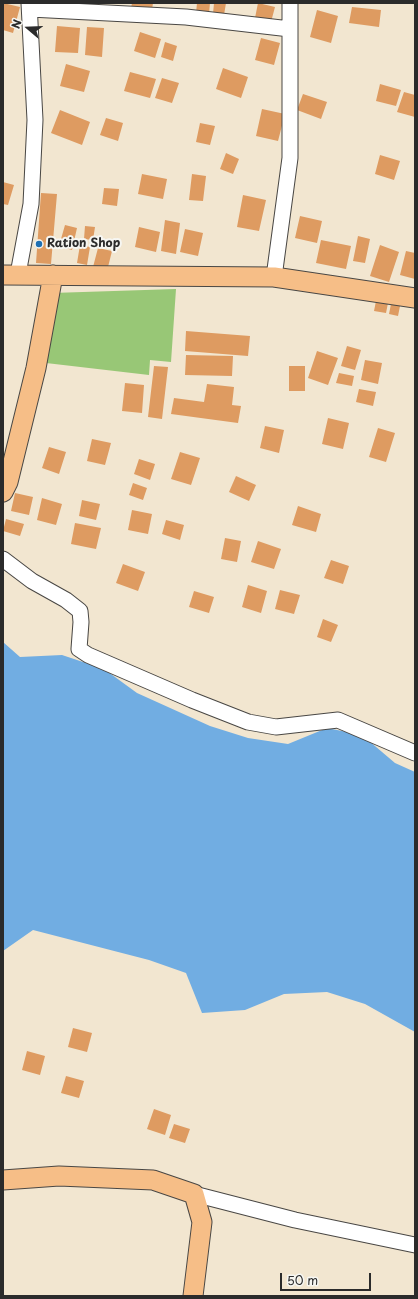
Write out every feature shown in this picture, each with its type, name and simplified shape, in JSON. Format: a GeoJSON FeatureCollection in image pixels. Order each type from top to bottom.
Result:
{"type":"FeatureCollection","features":[{"type":"Feature","properties":{"kind":"main road"},"geometry":{"type":"LineString","coordinates":[[11,275],[274,277],[415,298]]}},
{"type":"Feature","properties":{"kind":"main road"},"geometry":{"type":"LineString","coordinates":[[3,492],[8,482],[36,368],[53,275]]}},
{"type":"Feature","properties":{"kind":"main road"},"geometry":{"type":"LineString","coordinates":[[3,1180],[59,1176],[153,1180],[194,1194],[202,1222],[193,1296]]}},
{"type":"Feature","properties":{"kind":"street"},"geometry":{"type":"LineString","coordinates":[[274,277],[290,158],[290,3]]}},
{"type":"Feature","properties":{"kind":"street"},"geometry":{"type":"LineString","coordinates":[[11,275],[31,204],[34,120],[30,6],[186,17],[290,29]]}},
{"type":"Feature","properties":{"kind":"street"},"geometry":{"type":"LineString","coordinates":[[3,559],[32,581],[66,600],[80,611],[81,622],[79,649],[88,655],[192,700],[248,722],[276,727],[338,720],[415,753]]}},
{"type":"Feature","properties":{"kind":"street"},"geometry":{"type":"LineString","coordinates":[[194,1194],[295,1220],[415,1245]]}},
{"type":"Feature","properties":{"kind":"green space"},"geometry":{"type":"Polygon","coordinates":[[[176,289],[171,362],[150,360],[149,375],[46,363],[52,293],[176,289]]]}},
{"type":"Feature","properties":{"kind":"water"},"geometry":{"type":"Polygon","coordinates":[[[3,642],[20,657],[62,655],[104,669],[137,693],[210,726],[248,738],[288,744],[327,728],[362,735],[395,763],[415,772],[415,1032],[365,1004],[327,992],[284,994],[245,1010],[202,1013],[186,973],[149,960],[33,930],[3,951],[3,642]]]}},
{"type":"Feature","properties":{"kind":"building"},"geometry":{"type":"Polygon","coordinates":[[[3,3],[20,7],[13,33],[3,30],[3,3]]]}},
{"type":"Feature","properties":{"kind":"building"},"geometry":{"type":"Polygon","coordinates":[[[132,3],[153,3],[152,10],[131,8],[132,3]]]}},
{"type":"Feature","properties":{"kind":"building"},"geometry":{"type":"Polygon","coordinates":[[[197,3],[210,3],[209,14],[196,13],[197,3]]]}},
{"type":"Feature","properties":{"kind":"building"},"geometry":{"type":"Polygon","coordinates":[[[214,3],[226,3],[224,15],[213,14],[214,3]]]}},
{"type":"Feature","properties":{"kind":"building"},"geometry":{"type":"Polygon","coordinates":[[[258,3],[275,7],[271,22],[255,18],[258,3]]]}},
{"type":"Feature","properties":{"kind":"building"},"geometry":{"type":"Polygon","coordinates":[[[352,7],[381,10],[379,27],[349,23],[352,7]]]}},
{"type":"Feature","properties":{"kind":"building"},"geometry":{"type":"Polygon","coordinates":[[[317,10],[338,16],[331,43],[310,37],[317,10]]]}},
{"type":"Feature","properties":{"kind":"building"},"geometry":{"type":"Polygon","coordinates":[[[57,26],[80,28],[78,53],[55,52],[57,26]]]}},
{"type":"Feature","properties":{"kind":"building"},"geometry":{"type":"Polygon","coordinates":[[[87,27],[104,28],[102,57],[85,55],[87,27]]]}},
{"type":"Feature","properties":{"kind":"building"},"geometry":{"type":"Polygon","coordinates":[[[140,32],[161,39],[155,58],[134,51],[140,32]]]}},
{"type":"Feature","properties":{"kind":"building"},"geometry":{"type":"Polygon","coordinates":[[[261,38],[280,43],[274,65],[255,60],[261,38]]]}},
{"type":"Feature","properties":{"kind":"building"},"geometry":{"type":"Polygon","coordinates":[[[165,42],[177,46],[173,61],[161,57],[165,42]]]}},
{"type":"Feature","properties":{"kind":"building"},"geometry":{"type":"Polygon","coordinates":[[[66,64],[90,71],[84,92],[60,86],[66,64]]]}},
{"type":"Feature","properties":{"kind":"building"},"geometry":{"type":"Polygon","coordinates":[[[223,68],[248,77],[241,98],[216,89],[223,68]]]}},
{"type":"Feature","properties":{"kind":"building"},"geometry":{"type":"Polygon","coordinates":[[[130,72],[156,79],[150,98],[124,91],[130,72]]]}},
{"type":"Feature","properties":{"kind":"building"},"geometry":{"type":"Polygon","coordinates":[[[162,78],[179,83],[172,103],[155,98],[162,78]]]}},
{"type":"Feature","properties":{"kind":"building"},"geometry":{"type":"Polygon","coordinates":[[[380,84],[401,90],[396,106],[376,101],[380,84]]]}},
{"type":"Feature","properties":{"kind":"building"},"geometry":{"type":"Polygon","coordinates":[[[404,92],[415,95],[415,117],[397,112],[404,92]]]}},
{"type":"Feature","properties":{"kind":"building"},"geometry":{"type":"Polygon","coordinates":[[[303,94],[327,102],[321,119],[297,110],[303,94]]]}},
{"type":"Feature","properties":{"kind":"building"},"geometry":{"type":"Polygon","coordinates":[[[262,109],[285,114],[278,141],[256,136],[262,109]]]}},
{"type":"Feature","properties":{"kind":"building"},"geometry":{"type":"Polygon","coordinates":[[[60,110],[90,122],[82,145],[51,133],[60,110]]]}},
{"type":"Feature","properties":{"kind":"building"},"geometry":{"type":"Polygon","coordinates":[[[106,118],[123,123],[118,141],[100,135],[106,118]]]}},
{"type":"Feature","properties":{"kind":"building"},"geometry":{"type":"Polygon","coordinates":[[[200,123],[215,126],[210,145],[196,142],[200,123]]]}},
{"type":"Feature","properties":{"kind":"building"},"geometry":{"type":"Polygon","coordinates":[[[226,153],[239,159],[233,174],[220,169],[226,153]]]}},
{"type":"Feature","properties":{"kind":"building"},"geometry":{"type":"Polygon","coordinates":[[[380,155],[400,161],[394,180],[375,174],[380,155]]]}},
{"type":"Feature","properties":{"kind":"building"},"geometry":{"type":"Polygon","coordinates":[[[142,174],[167,179],[163,199],[138,194],[142,174]]]}},
{"type":"Feature","properties":{"kind":"building"},"geometry":{"type":"Polygon","coordinates":[[[192,174],[206,176],[203,201],[189,200],[192,174]]]}},
{"type":"Feature","properties":{"kind":"building"},"geometry":{"type":"Polygon","coordinates":[[[3,182],[14,185],[8,205],[3,204],[3,182]]]}},
{"type":"Feature","properties":{"kind":"building"},"geometry":{"type":"Polygon","coordinates":[[[104,188],[119,189],[117,206],[102,204],[104,188]]]}},
{"type":"Feature","properties":{"kind":"building"},"geometry":{"type":"Polygon","coordinates":[[[41,193],[57,194],[51,264],[36,263],[41,193]]]}},
{"type":"Feature","properties":{"kind":"building"},"geometry":{"type":"Polygon","coordinates":[[[243,195],[266,200],[259,231],[237,227],[243,195]]]}},
{"type":"Feature","properties":{"kind":"building"},"geometry":{"type":"Polygon","coordinates":[[[300,216],[322,221],[317,243],[295,238],[300,216]]]}},
{"type":"Feature","properties":{"kind":"building"},"geometry":{"type":"Polygon","coordinates":[[[165,220],[180,223],[176,254],[161,251],[165,220]]]}},
{"type":"Feature","properties":{"kind":"building"},"geometry":{"type":"Polygon","coordinates":[[[65,225],[77,228],[72,250],[59,246],[65,225]]]}},
{"type":"Feature","properties":{"kind":"building"},"geometry":{"type":"Polygon","coordinates":[[[85,226],[95,227],[93,240],[84,239],[85,226]]]}},
{"type":"Feature","properties":{"kind":"building"},"geometry":{"type":"Polygon","coordinates":[[[139,227],[160,232],[156,252],[135,247],[139,227]]]}},
{"type":"Feature","properties":{"kind":"building"},"geometry":{"type":"Polygon","coordinates":[[[185,229],[203,233],[198,256],[180,252],[185,229]]]}},
{"type":"Feature","properties":{"kind":"building"},"geometry":{"type":"Polygon","coordinates":[[[358,236],[370,239],[365,263],[353,261],[358,236]]]}},
{"type":"Feature","properties":{"kind":"building"},"geometry":{"type":"Polygon","coordinates":[[[321,240],[351,246],[346,269],[316,263],[321,240]]]}},
{"type":"Feature","properties":{"kind":"building"},"geometry":{"type":"Polygon","coordinates":[[[80,245],[90,247],[87,265],[77,263],[80,245]]]}},
{"type":"Feature","properties":{"kind":"building"},"geometry":{"type":"Polygon","coordinates":[[[380,245],[399,252],[389,282],[370,276],[380,245]]]}},
{"type":"Feature","properties":{"kind":"building"},"geometry":{"type":"Polygon","coordinates":[[[98,248],[112,251],[107,271],[93,267],[98,248]]]}},
{"type":"Feature","properties":{"kind":"building"},"geometry":{"type":"Polygon","coordinates":[[[406,251],[415,253],[415,279],[400,275],[406,251]]]}},
{"type":"Feature","properties":{"kind":"building"},"geometry":{"type":"Polygon","coordinates":[[[376,301],[388,303],[386,313],[374,311],[376,301]]]}},
{"type":"Feature","properties":{"kind":"building"},"geometry":{"type":"Polygon","coordinates":[[[391,304],[400,306],[398,316],[389,314],[391,304]]]}},
{"type":"Feature","properties":{"kind":"building"},"geometry":{"type":"Polygon","coordinates":[[[186,331],[250,336],[248,356],[185,351],[186,331]]]}},
{"type":"Feature","properties":{"kind":"building"},"geometry":{"type":"Polygon","coordinates":[[[347,346],[361,350],[355,370],[341,366],[347,346]]]}},
{"type":"Feature","properties":{"kind":"building"},"geometry":{"type":"Polygon","coordinates":[[[317,351],[338,358],[328,385],[308,378],[317,351]]]}},
{"type":"Feature","properties":{"kind":"building"},"geometry":{"type":"Polygon","coordinates":[[[186,355],[233,356],[232,376],[185,375],[186,355]]]}},
{"type":"Feature","properties":{"kind":"building"},"geometry":{"type":"Polygon","coordinates":[[[365,360],[382,363],[378,384],[361,380],[365,360]]]}},
{"type":"Feature","properties":{"kind":"building"},"geometry":{"type":"Polygon","coordinates":[[[154,366],[168,367],[162,419],[148,417],[154,366]]]}},
{"type":"Feature","properties":{"kind":"building"},"geometry":{"type":"Polygon","coordinates":[[[289,366],[305,366],[305,391],[289,391],[289,366]]]}},
{"type":"Feature","properties":{"kind":"building"},"geometry":{"type":"Polygon","coordinates":[[[339,373],[354,376],[352,386],[336,383],[339,373]]]}},
{"type":"Feature","properties":{"kind":"building"},"geometry":{"type":"Polygon","coordinates":[[[125,383],[144,385],[142,413],[122,411],[125,383]]]}},
{"type":"Feature","properties":{"kind":"building"},"geometry":{"type":"Polygon","coordinates":[[[207,384],[234,387],[232,405],[241,406],[238,423],[171,414],[174,398],[204,402],[207,384]]]}},
{"type":"Feature","properties":{"kind":"building"},"geometry":{"type":"Polygon","coordinates":[[[359,389],[376,392],[373,406],[356,402],[359,389]]]}},
{"type":"Feature","properties":{"kind":"building"},"geometry":{"type":"Polygon","coordinates":[[[328,418],[349,423],[343,449],[322,444],[328,418]]]}},
{"type":"Feature","properties":{"kind":"building"},"geometry":{"type":"Polygon","coordinates":[[[265,426],[284,430],[279,453],[260,448],[265,426]]]}},
{"type":"Feature","properties":{"kind":"building"},"geometry":{"type":"Polygon","coordinates":[[[378,428],[395,433],[386,462],[369,457],[378,428]]]}},
{"type":"Feature","properties":{"kind":"building"},"geometry":{"type":"Polygon","coordinates":[[[92,439],[111,443],[105,465],[87,461],[92,439]]]}},
{"type":"Feature","properties":{"kind":"building"},"geometry":{"type":"Polygon","coordinates":[[[49,447],[66,452],[59,474],[42,468],[49,447]]]}},
{"type":"Feature","properties":{"kind":"building"},"geometry":{"type":"Polygon","coordinates":[[[180,452],[200,458],[191,485],[171,479],[180,452]]]}},
{"type":"Feature","properties":{"kind":"building"},"geometry":{"type":"Polygon","coordinates":[[[139,459],[155,464],[150,480],[134,474],[139,459]]]}},
{"type":"Feature","properties":{"kind":"building"},"geometry":{"type":"Polygon","coordinates":[[[236,476],[256,485],[249,501],[229,492],[236,476]]]}},
{"type":"Feature","properties":{"kind":"building"},"geometry":{"type":"Polygon","coordinates":[[[133,483],[147,488],[143,500],[129,495],[133,483]]]}},
{"type":"Feature","properties":{"kind":"building"},"geometry":{"type":"Polygon","coordinates":[[[15,493],[33,497],[29,515],[11,511],[15,493]]]}},
{"type":"Feature","properties":{"kind":"building"},"geometry":{"type":"Polygon","coordinates":[[[42,498],[62,504],[56,525],[37,520],[42,498]]]}},
{"type":"Feature","properties":{"kind":"building"},"geometry":{"type":"Polygon","coordinates":[[[82,500],[100,504],[96,520],[79,516],[82,500]]]}},
{"type":"Feature","properties":{"kind":"building"},"geometry":{"type":"Polygon","coordinates":[[[298,506],[321,514],[316,532],[292,525],[298,506]]]}},
{"type":"Feature","properties":{"kind":"building"},"geometry":{"type":"Polygon","coordinates":[[[132,510],[152,514],[148,534],[128,530],[132,510]]]}},
{"type":"Feature","properties":{"kind":"building"},"geometry":{"type":"Polygon","coordinates":[[[6,519],[24,524],[20,536],[3,531],[6,519]]]}},
{"type":"Feature","properties":{"kind":"building"},"geometry":{"type":"Polygon","coordinates":[[[166,520],[184,525],[180,540],[162,534],[166,520]]]}},
{"type":"Feature","properties":{"kind":"building"},"geometry":{"type":"Polygon","coordinates":[[[75,523],[101,528],[96,549],[71,544],[75,523]]]}},
{"type":"Feature","properties":{"kind":"building"},"geometry":{"type":"Polygon","coordinates":[[[225,538],[241,541],[237,562],[221,559],[225,538]]]}},
{"type":"Feature","properties":{"kind":"building"},"geometry":{"type":"Polygon","coordinates":[[[258,541],[281,549],[274,569],[251,562],[258,541]]]}},
{"type":"Feature","properties":{"kind":"building"},"geometry":{"type":"Polygon","coordinates":[[[331,560],[349,566],[343,584],[324,578],[331,560]]]}},
{"type":"Feature","properties":{"kind":"building"},"geometry":{"type":"Polygon","coordinates":[[[123,564],[145,572],[138,591],[116,583],[123,564]]]}},
{"type":"Feature","properties":{"kind":"building"},"geometry":{"type":"Polygon","coordinates":[[[248,585],[267,591],[261,613],[242,607],[248,585]]]}},
{"type":"Feature","properties":{"kind":"building"},"geometry":{"type":"Polygon","coordinates":[[[280,590],[300,595],[294,614],[275,609],[280,590]]]}},
{"type":"Feature","properties":{"kind":"building"},"geometry":{"type":"Polygon","coordinates":[[[194,591],[214,597],[209,613],[189,607],[194,591]]]}},
{"type":"Feature","properties":{"kind":"building"},"geometry":{"type":"Polygon","coordinates":[[[323,619],[338,625],[331,642],[317,637],[323,619]]]}},
{"type":"Feature","properties":{"kind":"building"},"geometry":{"type":"Polygon","coordinates":[[[73,1028],[92,1033],[87,1052],[68,1047],[73,1028]]]}},
{"type":"Feature","properties":{"kind":"building"},"geometry":{"type":"Polygon","coordinates":[[[27,1051],[45,1056],[40,1075],[22,1070],[27,1051]]]}},
{"type":"Feature","properties":{"kind":"building"},"geometry":{"type":"Polygon","coordinates":[[[66,1076],[84,1081],[79,1098],[61,1093],[66,1076]]]}},
{"type":"Feature","properties":{"kind":"building"},"geometry":{"type":"Polygon","coordinates":[[[154,1109],[171,1115],[165,1135],[147,1129],[154,1109]]]}},
{"type":"Feature","properties":{"kind":"building"},"geometry":{"type":"Polygon","coordinates":[[[174,1124],[190,1129],[185,1143],[169,1138],[174,1124]]]}},
{"type":"Feature","properties":{"kind":"place","name":"Ration Shop"},"geometry":{"type":"Point","coordinates":[39,244]}}]}
